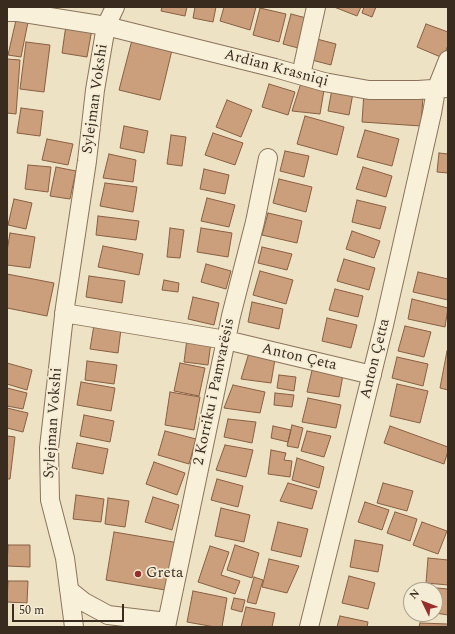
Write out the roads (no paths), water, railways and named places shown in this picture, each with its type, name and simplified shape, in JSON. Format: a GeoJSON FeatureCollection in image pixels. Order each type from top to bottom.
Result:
{"type":"FeatureCollection","features":[{"type":"Feature","properties":{"kind":"street","name":"Sylejman Vokshi"},"geometry":{"type":"LineString","coordinates":[[74,627],[65,558],[50,500],[49,448],[64,313],[87,161],[95,90],[106,26],[115,7]]}},
{"type":"Feature","properties":{"kind":"street"},"geometry":{"type":"LineString","coordinates":[[301,75],[316,7]]}},
{"type":"Feature","properties":{"kind":"street","name":"Ardian Krasniqi"},"geometry":{"type":"LineString","coordinates":[[7,12],[18,12],[106,26],[324,82],[369,90],[442,89]]}},
{"type":"Feature","properties":{"kind":"street","name":"Anton Çetta"},"geometry":{"type":"LineString","coordinates":[[309,627],[372,375],[432,113],[442,89],[448,60]]}},
{"type":"Feature","properties":{"kind":"street","name":"2 Korriku i Pamvarësis"},"geometry":{"type":"LineString","coordinates":[[167,624],[226,340],[255,222],[268,158]]}},
{"type":"Feature","properties":{"kind":"street"},"geometry":{"type":"LineString","coordinates":[[64,313],[226,340]]}},
{"type":"Feature","properties":{"kind":"street","name":"Anton Çeta"},"geometry":{"type":"LineString","coordinates":[[226,340],[372,375]]}},
{"type":"Feature","properties":{"kind":"street"},"geometry":{"type":"LineString","coordinates":[[69,590],[84,602],[108,615],[167,624]]}},
{"type":"Feature","properties":{"kind":"place","name":"Greta"},"geometry":{"type":"Point","coordinates":[138,574]}}]}
